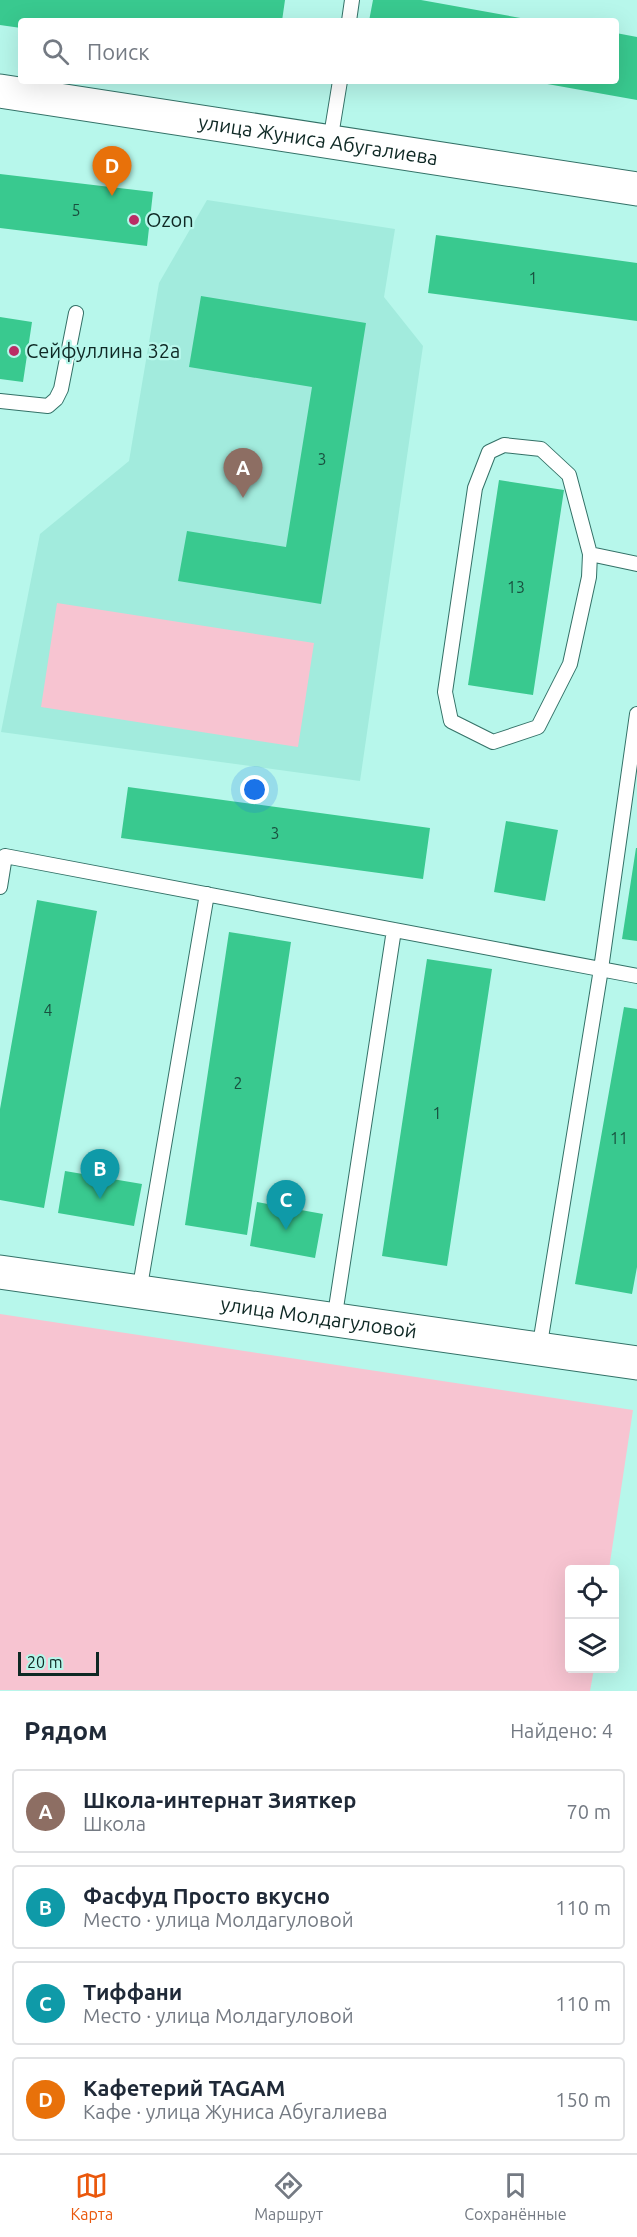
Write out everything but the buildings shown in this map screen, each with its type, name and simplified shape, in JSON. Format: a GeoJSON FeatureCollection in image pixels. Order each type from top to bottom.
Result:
{"type":"FeatureCollection","features":[{"type":"Feature","properties":{"kind":"street","name":"улица Жуниса Абугалиева"},"geometry":{"type":"LineString","coordinates":[[0,91],[637,189]]}},
{"type":"Feature","properties":{"kind":"street","name":"улица Жуниса Абугалиева"},"geometry":{"type":"LineString","coordinates":[[0,110],[637,207]]}},
{"type":"Feature","properties":{"kind":"street","name":"улица Молдагуловой"},"geometry":{"type":"LineString","coordinates":[[0,1272],[637,1363]]}},
{"type":"Feature","properties":{"kind":"lane"},"geometry":{"type":"LineString","coordinates":[[349,18],[352,0]]}},
{"type":"Feature","properties":{"kind":"lane"},"geometry":{"type":"LineString","coordinates":[[330,142],[340,84]]}},
{"type":"Feature","properties":{"kind":"lane"},"geometry":{"type":"LineString","coordinates":[[0,401],[48,406],[56,399],[61,389],[76,313]]}},
{"type":"Feature","properties":{"kind":"lane"},"geometry":{"type":"LineString","coordinates":[[504,445],[541,449],[569,475],[590,554],[589,577],[570,664],[538,727],[493,742],[451,721],[445,692],[475,488],[489,452],[504,445]]}},
{"type":"Feature","properties":{"kind":"lane"},"geometry":{"type":"LineString","coordinates":[[590,554],[637,564]]}},
{"type":"Feature","properties":{"kind":"lane"},"geometry":{"type":"LineString","coordinates":[[539,1350],[601,969],[637,714]]}},
{"type":"Feature","properties":{"kind":"lane"},"geometry":{"type":"LineString","coordinates":[[0,887],[2,854],[637,976]]}},
{"type":"Feature","properties":{"kind":"lane"},"geometry":{"type":"LineString","coordinates":[[139,1293],[207,894]]}},
{"type":"Feature","properties":{"kind":"lane"},"geometry":{"type":"LineString","coordinates":[[334,1321],[394,930]]}},
{"type":"Feature","properties":{"kind":"shaded area"},"geometry":{"type":"Polygon","coordinates":[[[207,200],[395,229],[384,297],[423,346],[360,781],[1,732],[40,534],[129,461],[159,283],[207,200]]]}},
{"type":"Feature","properties":{"kind":"shaded area"},"geometry":{"type":"Polygon","coordinates":[[[57,603],[314,643],[298,747],[41,707],[57,603]]]}},
{"type":"Feature","properties":{"kind":"shaded area"},"geometry":{"type":"Polygon","coordinates":[[[0,1314],[633,1410],[610,1565],[565,1565],[565,1673],[593,1673],[590,1691],[0,1690],[0,1314]]]}},
{"type":"Feature","properties":{"kind":"place","name":"Кафетерий TAGAM"},"geometry":{"type":"Point","coordinates":[112,196]}},
{"type":"Feature","properties":{"kind":"place","name":"Ozon"},"geometry":{"type":"Point","coordinates":[134,220]}},
{"type":"Feature","properties":{"kind":"place","name":"Сейфуллина 32а"},"geometry":{"type":"Point","coordinates":[14,351]}},
{"type":"Feature","properties":{"kind":"place","name":"Школа-интернат Зияткер"},"geometry":{"type":"Point","coordinates":[243,498]}},
{"type":"Feature","properties":{"kind":"place","name":"Фасфуд Просто вкусно"},"geometry":{"type":"Point","coordinates":[100,1199]}},
{"type":"Feature","properties":{"kind":"place","name":"Тиффани"},"geometry":{"type":"Point","coordinates":[286,1230]}}]}
